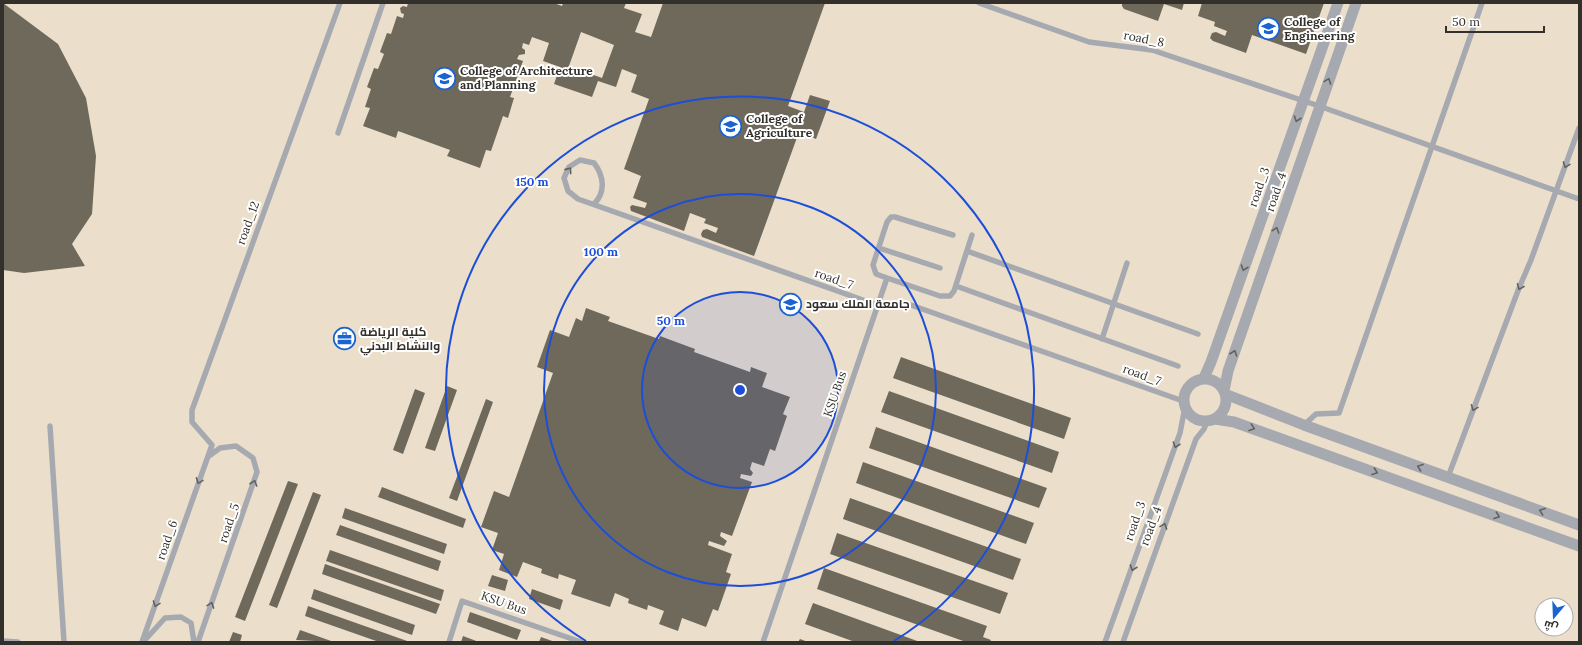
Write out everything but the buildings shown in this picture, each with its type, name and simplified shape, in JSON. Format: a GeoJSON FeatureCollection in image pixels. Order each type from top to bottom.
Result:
{"type":"FeatureCollection","features":[{"type":"Feature","properties":{"kind":"street","name":"road_3"},"geometry":{"type":"LineString","coordinates":[[1204,378],[1211,362],[1338,3]]}},
{"type":"Feature","properties":{"kind":"street","name":"road_4"},"geometry":{"type":"LineString","coordinates":[[1225,392],[1228,371],[1356,3]]}},
{"type":"Feature","properties":{"kind":"street"},"geometry":{"type":"LineString","coordinates":[[1579,525],[1304,425],[1225,392],[1216,381],[1204,378],[1197,380],[1187,388],[1184,404],[1193,418],[1234,422],[1579,546]]}},
{"type":"Feature","properties":{"kind":"street"},"geometry":{"type":"LineString","coordinates":[[1211,420],[1224,410],[1226,403],[1225,392]]}},
{"type":"Feature","properties":{"kind":"lane","name":"road_12"},"geometry":{"type":"LineString","coordinates":[[212,445],[192,422],[192,410],[340,3]]}},
{"type":"Feature","properties":{"kind":"lane"},"geometry":{"type":"LineString","coordinates":[[338,133],[383,3]]}},
{"type":"Feature","properties":{"kind":"lane","name":"road_8"},"geometry":{"type":"LineString","coordinates":[[980,3],[1089,42],[1152,50],[1319,106],[1579,199]]}},
{"type":"Feature","properties":{"kind":"lane"},"geometry":{"type":"LineString","coordinates":[[1304,425],[1316,414],[1339,413],[1482,3]]}},
{"type":"Feature","properties":{"kind":"lane"},"geometry":{"type":"LineString","coordinates":[[1448,477],[1579,128]]}},
{"type":"Feature","properties":{"kind":"lane","name":"road_7"},"geometry":{"type":"LineString","coordinates":[[594,204],[601,194],[601,176],[594,163],[580,160],[575,162],[567,171],[564,178],[566,187],[572,196],[594,204],[877,305],[908,304],[1184,404]]}},
{"type":"Feature","properties":{"kind":"lane"},"geometry":{"type":"LineString","coordinates":[[954,235],[891,217],[887,222],[873,265],[874,270],[876,274],[886,278],[940,296],[950,296],[956,286],[972,235]]}},
{"type":"Feature","properties":{"kind":"lane"},"geometry":{"type":"LineString","coordinates":[[879,248],[940,268]]}},
{"type":"Feature","properties":{"kind":"lane"},"geometry":{"type":"LineString","coordinates":[[967,251],[1198,334]]}},
{"type":"Feature","properties":{"kind":"lane"},"geometry":{"type":"LineString","coordinates":[[1102,339],[1127,263]]}},
{"type":"Feature","properties":{"kind":"lane","name":"KSU Bus"},"geometry":{"type":"LineString","coordinates":[[763,642],[886,278]]}},
{"type":"Feature","properties":{"kind":"lane"},"geometry":{"type":"LineString","coordinates":[[956,286],[1178,366]]}},
{"type":"Feature","properties":{"kind":"lane","name":"road_3"},"geometry":{"type":"LineString","coordinates":[[1106,642],[1180,433],[1184,404]]}},
{"type":"Feature","properties":{"kind":"lane","name":"road_4"},"geometry":{"type":"LineString","coordinates":[[1123,642],[1196,439],[1211,420]]}},
{"type":"Feature","properties":{"kind":"lane"},"geometry":{"type":"LineString","coordinates":[[50,426],[64,642]]}},
{"type":"Feature","properties":{"kind":"lane","name":"road_6"},"geometry":{"type":"LineString","coordinates":[[143,642],[212,445]]}},
{"type":"Feature","properties":{"kind":"lane","name":"road_5"},"geometry":{"type":"LineString","coordinates":[[198,642],[257,472],[253,458],[236,446],[220,448],[209,456]]}},
{"type":"Feature","properties":{"kind":"lane","name":"KSU Bus"},"geometry":{"type":"LineString","coordinates":[[448,642],[462,601],[581,642]]}},
{"type":"Feature","properties":{"kind":"lane"},"geometry":{"type":"LineString","coordinates":[[143,642],[165,618],[181,617],[191,623],[194,642]]}},
{"type":"Feature","properties":{"kind":"lane"},"geometry":{"type":"LineString","coordinates":[[3,641],[18,642]]}},
{"type":"Feature","properties":{"kind":"shaded area","name":"جامعة الملك سعود"},"geometry":{"type":"Polygon","coordinates":[[[3,3],[1579,3],[1579,642],[3,642],[3,3]]]}},
{"type":"Feature","properties":{"kind":"place","name":"College of Engineering"},"geometry":{"type":"Point","coordinates":[1268,29]}},
{"type":"Feature","properties":{"kind":"place","name":"College of Architecture and Planning"},"geometry":{"type":"Point","coordinates":[444,78]}},
{"type":"Feature","properties":{"kind":"place","name":"College of Agriculture"},"geometry":{"type":"Point","coordinates":[730,126]}},
{"type":"Feature","properties":{"kind":"place","name":"جامعة الملك سعود"},"geometry":{"type":"Point","coordinates":[791,304]}},
{"type":"Feature","properties":{"kind":"place","name":"كلية الرياضة والنشاط البدني"},"geometry":{"type":"Point","coordinates":[344,339]}}]}
